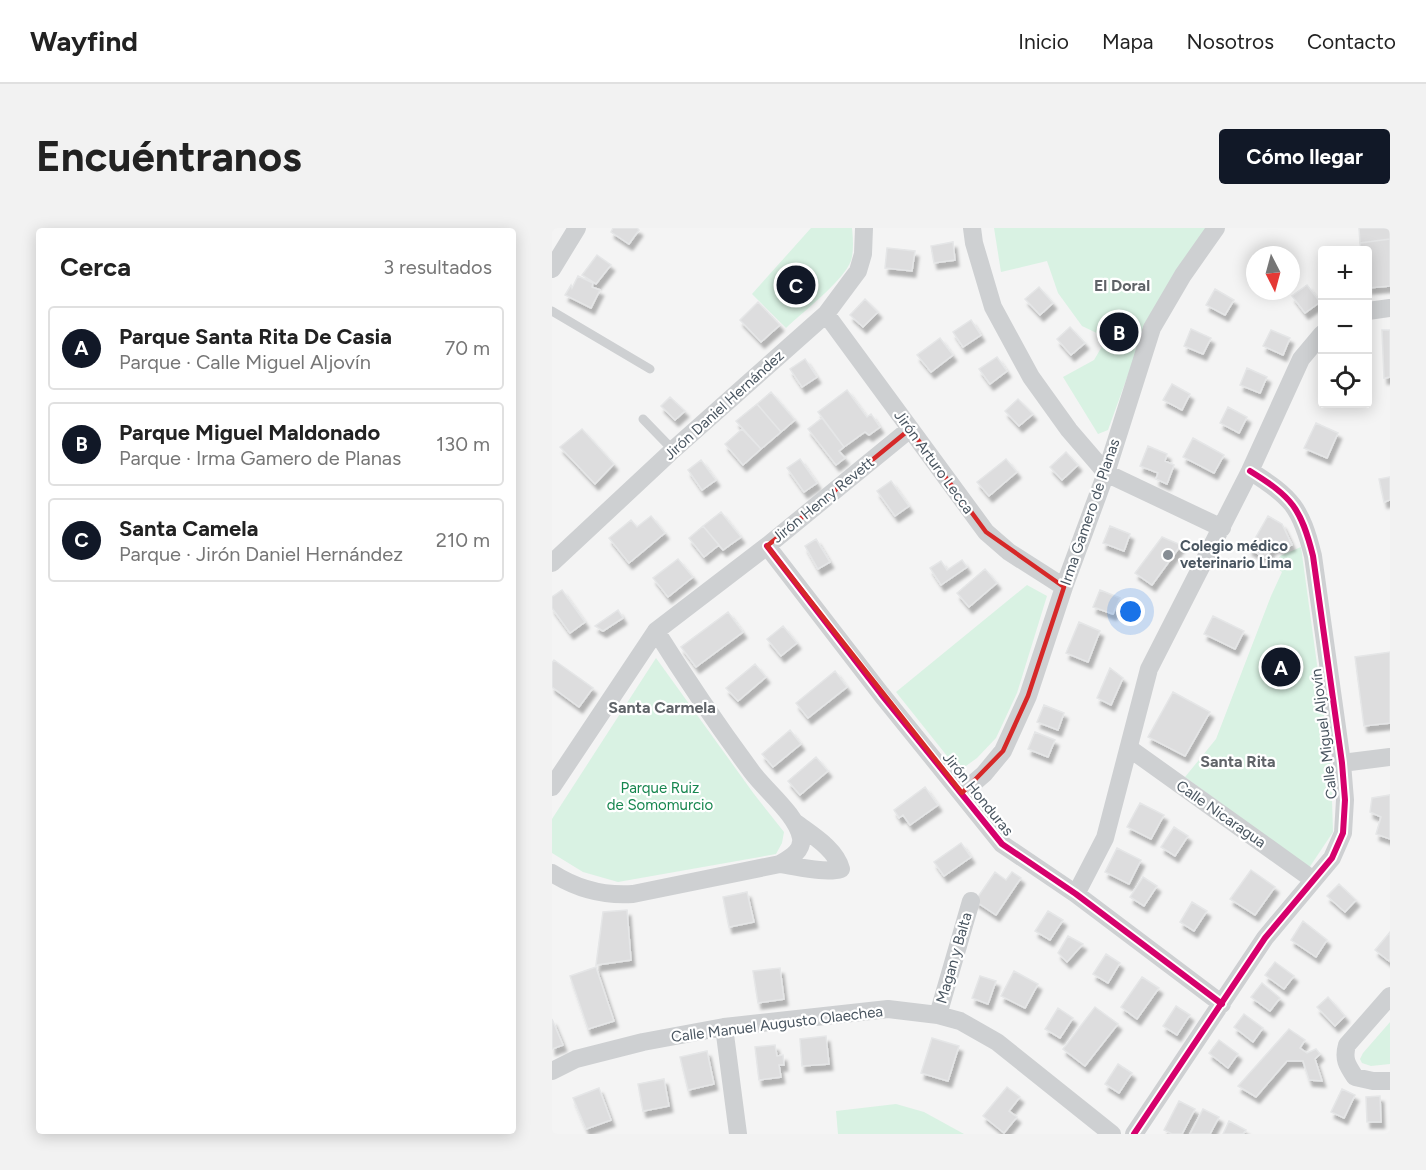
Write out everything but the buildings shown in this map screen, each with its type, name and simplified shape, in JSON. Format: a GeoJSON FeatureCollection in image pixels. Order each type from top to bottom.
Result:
{"type":"FeatureCollection","features":[{"type":"Feature","properties":{"kind":"street"},"geometry":{"type":"LineString","coordinates":[[552,269],[577,228]]}},
{"type":"Feature","properties":{"kind":"street","name":"Jirón Daniel Hernández"},"geometry":{"type":"LineString","coordinates":[[552,563],[826,314],[858,271],[863,254],[864,228]]}},
{"type":"Feature","properties":{"kind":"street"},"geometry":{"type":"LineString","coordinates":[[972,228],[974,243],[993,307],[1031,377],[1078,440],[1106,473],[1222,528]]}},
{"type":"Feature","properties":{"kind":"street","name":"Irma Gamero de Planas"},"geometry":{"type":"LineString","coordinates":[[962,793],[984,774],[1003,751],[1028,696],[1064,587],[1106,473],[1152,328],[1183,275],[1216,228]]}},
{"type":"Feature","properties":{"kind":"street"},"geometry":{"type":"LineString","coordinates":[[1372,310],[1390,308]]}},
{"type":"Feature","properties":{"kind":"street","name":"Jirón Arturo Lecca"},"geometry":{"type":"LineString","coordinates":[[826,314],[986,532],[1009,552],[1064,587]]}},
{"type":"Feature","properties":{"kind":"street"},"geometry":{"type":"LineString","coordinates":[[1076,894],[1105,838],[1149,669],[1251,471],[1301,359],[1318,340]]}},
{"type":"Feature","properties":{"kind":"street","name":"Jirón Henry Revett"},"geometry":{"type":"LineString","coordinates":[[552,786],[656,631],[767,546],[910,429]]}},
{"type":"Feature","properties":{"kind":"street"},"geometry":{"type":"LineString","coordinates":[[1078,440],[1098,447],[1116,440]]}},
{"type":"Feature","properties":{"kind":"street","name":"Calle Miguel Aljovín"},"geometry":{"type":"LineString","coordinates":[[1134,1134],[1265,938],[1312,879],[1332,858],[1343,833],[1345,800],[1342,763],[1312,556],[1305,526],[1294,505],[1277,488],[1251,471]]}},
{"type":"Feature","properties":{"kind":"street","name":"Jirón Honduras"},"geometry":{"type":"LineString","coordinates":[[767,546],[881,694],[1002,844],[1076,894],[1222,1004]]}},
{"type":"Feature","properties":{"kind":"street"},"geometry":{"type":"LineString","coordinates":[[552,873],[596,893],[613,895],[633,894],[787,860],[821,870],[836,871],[841,868],[839,861],[831,852],[795,822],[762,785],[720,729],[656,631]]}},
{"type":"Feature","properties":{"kind":"street","name":"Calle Nicaragua"},"geometry":{"type":"LineString","coordinates":[[1129,748],[1312,879]]}},
{"type":"Feature","properties":{"kind":"street"},"geometry":{"type":"LineString","coordinates":[[1342,763],[1390,757]]}},
{"type":"Feature","properties":{"kind":"street"},"geometry":{"type":"LineString","coordinates":[[787,860],[800,848],[802,840],[795,822]]}},
{"type":"Feature","properties":{"kind":"street","name":"Magan y Balta"},"geometry":{"type":"LineString","coordinates":[[938,1015],[971,901]]}},
{"type":"Feature","properties":{"kind":"street"},"geometry":{"type":"LineString","coordinates":[[1390,996],[1347,1045],[1345,1054],[1345,1062],[1355,1077],[1373,1081],[1390,1081]]}},
{"type":"Feature","properties":{"kind":"street","name":"Calle Manuel Augusto Olaechea"},"geometry":{"type":"LineString","coordinates":[[552,1071],[576,1059],[643,1042],[724,1027],[888,1009],[938,1015],[960,1021],[997,1042],[1112,1134]]}},
{"type":"Feature","properties":{"kind":"street"},"geometry":{"type":"LineString","coordinates":[[724,1027],[738,1134]]}},
{"type":"Feature","properties":{"kind":"lane"},"geometry":{"type":"LineString","coordinates":[[552,311],[650,369]]}},
{"type":"Feature","properties":{"kind":"lane"},"geometry":{"type":"LineString","coordinates":[[643,419],[674,450]]}},
{"type":"Feature","properties":{"kind":"highlighted area"},"geometry":{"type":"Polygon","coordinates":[[[910,429],[986,532],[1064,587],[1028,696],[1003,751],[962,793],[767,546],[910,429]]]}},
{"type":"Feature","properties":{"kind":"green space"},"geometry":{"type":"Polygon","coordinates":[[[811,228],[852,228],[851,261],[840,278],[786,328],[752,294],[811,228]]]}},
{"type":"Feature","properties":{"kind":"green space"},"geometry":{"type":"Polygon","coordinates":[[[994,228],[1209,228],[1137,350],[1108,430],[1098,434],[1063,377],[1094,360],[1107,338],[1082,326],[1058,293],[1047,261],[1001,272],[994,228]]]}},
{"type":"Feature","properties":{"kind":"green space"},"geometry":{"type":"Polygon","coordinates":[[[1301,547],[1331,767],[1333,832],[1309,868],[1185,777],[1216,739],[1282,572],[1275,566],[1280,556],[1301,547]]]}},
{"type":"Feature","properties":{"kind":"green space"},"geometry":{"type":"Polygon","coordinates":[[[1027,585],[1047,596],[1017,693],[996,738],[977,758],[959,771],[896,692],[1027,585]]]}},
{"type":"Feature","properties":{"kind":"green space","name":"Parque Ruiz de Somomurcio"},"geometry":{"type":"Polygon","coordinates":[[[656,658],[784,832],[782,843],[776,854],[618,882],[583,872],[552,853],[552,819],[656,658]]]}},
{"type":"Feature","properties":{"kind":"green space"},"geometry":{"type":"Polygon","coordinates":[[[1390,1022],[1390,1064],[1371,1066],[1362,1063],[1360,1059],[1363,1053],[1390,1022]]]}},
{"type":"Feature","properties":{"kind":"green space"},"geometry":{"type":"Polygon","coordinates":[[[896,1104],[924,1112],[964,1134],[838,1134],[836,1111],[896,1104]]]}},
{"type":"Feature","properties":{"kind":"cycle path"},"geometry":{"type":"LineString","coordinates":[[1134,1134],[1265,938],[1332,858],[1343,833],[1345,800],[1342,763],[1309,540],[1293,505],[1276,488],[1250,471]]}},
{"type":"Feature","properties":{"kind":"cycle path"},"geometry":{"type":"LineString","coordinates":[[767,546],[881,694],[1002,844],[1076,894],[1222,1004]]}},
{"type":"Feature","properties":{"kind":"place","name":"Santa Camela"},"geometry":{"type":"Point","coordinates":[796,285]}},
{"type":"Feature","properties":{"kind":"place","name":"Parque Miguel Maldonado"},"geometry":{"type":"Point","coordinates":[1119,332]}},
{"type":"Feature","properties":{"kind":"place","name":"Colegio médico veterinario Lima"},"geometry":{"type":"Point","coordinates":[1168,555]}},
{"type":"Feature","properties":{"kind":"place","name":"Parque Santa Rita De Casia"},"geometry":{"type":"Point","coordinates":[1281,667]}},
{"type":"Feature","properties":{"kind":"district","name":"El Doral"},"geometry":{"type":"Point","coordinates":[1122,285]}},
{"type":"Feature","properties":{"kind":"district","name":"Santa Carmela"},"geometry":{"type":"Point","coordinates":[662,707]}},
{"type":"Feature","properties":{"kind":"district","name":"Santa Rita"},"geometry":{"type":"Point","coordinates":[1238,761]}}]}
